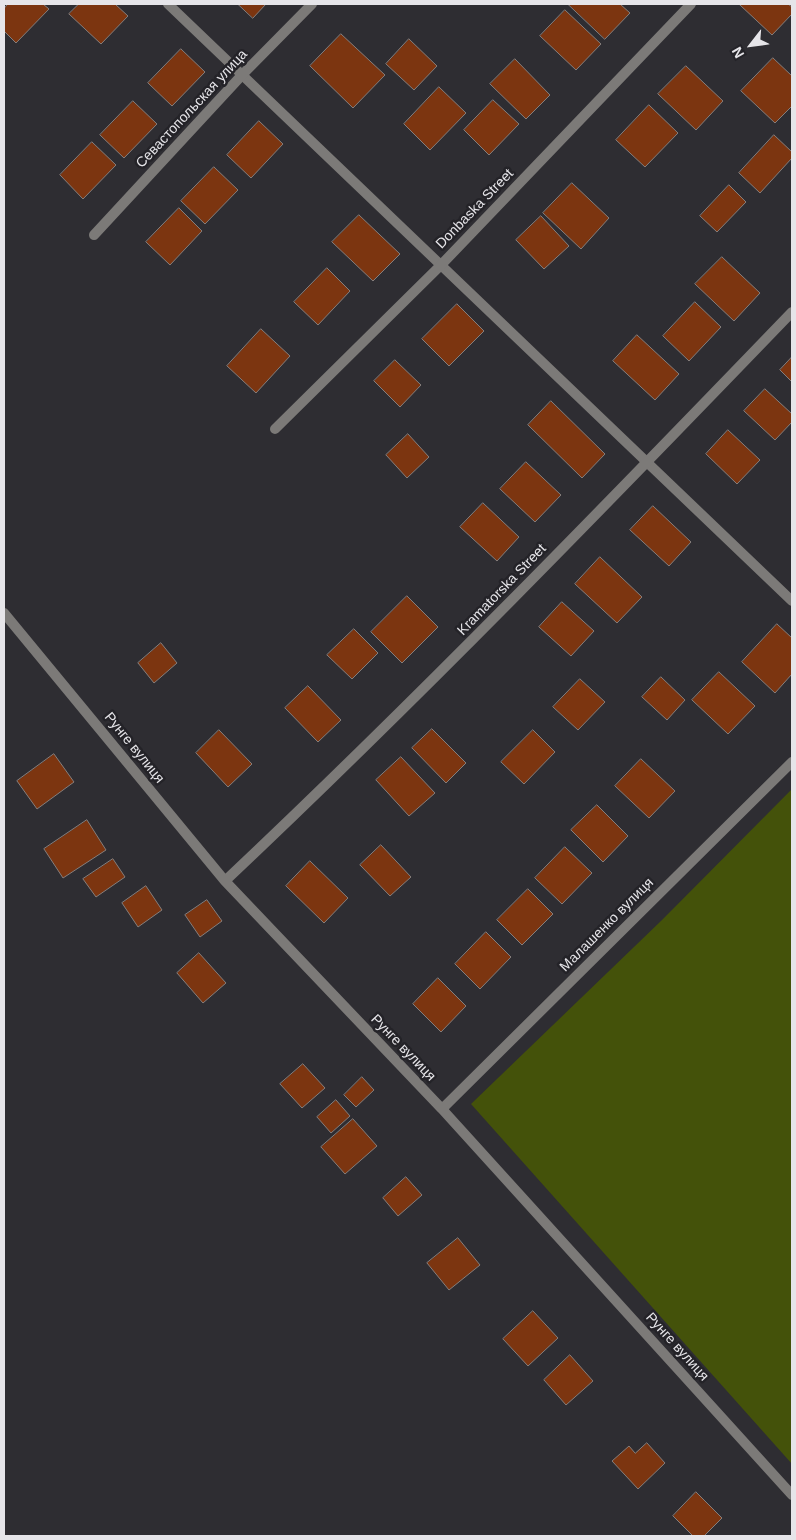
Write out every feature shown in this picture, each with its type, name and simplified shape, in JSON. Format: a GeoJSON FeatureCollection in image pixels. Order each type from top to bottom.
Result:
{"type":"FeatureCollection","features":[{"type":"Feature","properties":{"kind":"street"},"geometry":{"type":"LineString","coordinates":[[168,4],[792,601]]}},
{"type":"Feature","properties":{"kind":"street","name":"Севастопольская улица"},"geometry":{"type":"LineString","coordinates":[[94,235],[242,75],[312,4]]}},
{"type":"Feature","properties":{"kind":"street","name":"Donbaska Street"},"geometry":{"type":"LineString","coordinates":[[275,430],[441,265],[691,4]]}},
{"type":"Feature","properties":{"kind":"street","name":"Kramatorska Street"},"geometry":{"type":"LineString","coordinates":[[225,881],[307,804],[466,647],[792,312]]}},
{"type":"Feature","properties":{"kind":"street","name":"Рунге вулиця"},"geometry":{"type":"LineString","coordinates":[[4,613],[225,881],[442,1109],[792,1495]]}},
{"type":"Feature","properties":{"kind":"street","name":"Малашенко вулиця"},"geometry":{"type":"LineString","coordinates":[[442,1109],[792,762]]}},
{"type":"Feature","properties":{"kind":"green space"},"geometry":{"type":"Polygon","coordinates":[[[792,789],[792,1464],[471,1104],[662,920],[792,789]]]}},
{"type":"Feature","properties":{"kind":"building"},"geometry":{"type":"Polygon","coordinates":[[[8,4],[43,4],[49,9],[16,43],[4,31],[4,9],[8,4]]]}},
{"type":"Feature","properties":{"kind":"building"},"geometry":{"type":"Polygon","coordinates":[[[79,4],[115,4],[128,16],[101,44],[69,14],[79,4]]]}},
{"type":"Feature","properties":{"kind":"building"},"geometry":{"type":"Polygon","coordinates":[[[238,4],[266,4],[253,18],[238,4]]]}},
{"type":"Feature","properties":{"kind":"building"},"geometry":{"type":"Polygon","coordinates":[[[568,4],[620,4],[630,13],[605,39],[568,4]]]}},
{"type":"Feature","properties":{"kind":"building"},"geometry":{"type":"Polygon","coordinates":[[[741,4],[788,4],[792,7],[792,14],[772,35],[741,4]]]}},
{"type":"Feature","properties":{"kind":"building"},"geometry":{"type":"Polygon","coordinates":[[[565,10],[601,44],[576,70],[540,36],[565,10]]]}},
{"type":"Feature","properties":{"kind":"building"},"geometry":{"type":"Polygon","coordinates":[[[341,34],[385,75],[353,108],[310,66],[341,34]]]}},
{"type":"Feature","properties":{"kind":"building"},"geometry":{"type":"Polygon","coordinates":[[[409,39],[437,66],[414,90],[386,64],[409,39]]]}},
{"type":"Feature","properties":{"kind":"building"},"geometry":{"type":"Polygon","coordinates":[[[181,49],[205,72],[172,106],[148,83],[181,49]]]}},
{"type":"Feature","properties":{"kind":"building"},"geometry":{"type":"Polygon","coordinates":[[[773,58],[792,76],[792,106],[775,123],[741,91],[773,58]]]}},
{"type":"Feature","properties":{"kind":"building"},"geometry":{"type":"Polygon","coordinates":[[[515,59],[550,95],[526,119],[490,84],[515,59]]]}},
{"type":"Feature","properties":{"kind":"building"},"geometry":{"type":"Polygon","coordinates":[[[686,66],[723,101],[696,130],[658,94],[686,66]]]}},
{"type":"Feature","properties":{"kind":"building"},"geometry":{"type":"Polygon","coordinates":[[[439,87],[466,113],[430,150],[404,124],[439,87]]]}},
{"type":"Feature","properties":{"kind":"building"},"geometry":{"type":"Polygon","coordinates":[[[493,100],[519,124],[489,155],[464,130],[493,100]]]}},
{"type":"Feature","properties":{"kind":"building"},"geometry":{"type":"Polygon","coordinates":[[[133,101],[157,124],[124,158],[100,135],[133,101]]]}},
{"type":"Feature","properties":{"kind":"building"},"geometry":{"type":"Polygon","coordinates":[[[649,105],[678,133],[645,167],[616,140],[649,105]]]}},
{"type":"Feature","properties":{"kind":"building"},"geometry":{"type":"Polygon","coordinates":[[[259,121],[283,144],[251,178],[227,155],[259,121]]]}},
{"type":"Feature","properties":{"kind":"building"},"geometry":{"type":"Polygon","coordinates":[[[774,135],[792,152],[792,158],[760,193],[739,173],[774,135]]]}},
{"type":"Feature","properties":{"kind":"building"},"geometry":{"type":"Polygon","coordinates":[[[92,142],[116,165],[83,199],[60,175],[92,142]]]}},
{"type":"Feature","properties":{"kind":"building"},"geometry":{"type":"Polygon","coordinates":[[[214,167],[238,190],[205,224],[181,201],[214,167]]]}},
{"type":"Feature","properties":{"kind":"building"},"geometry":{"type":"Polygon","coordinates":[[[572,183],[609,218],[581,249],[543,213],[572,183]]]}},
{"type":"Feature","properties":{"kind":"building"},"geometry":{"type":"Polygon","coordinates":[[[729,185],[746,202],[717,232],[700,216],[729,185]]]}},
{"type":"Feature","properties":{"kind":"building"},"geometry":{"type":"Polygon","coordinates":[[[179,208],[202,231],[170,265],[146,242],[179,208]]]}},
{"type":"Feature","properties":{"kind":"building"},"geometry":{"type":"Polygon","coordinates":[[[359,215],[400,254],[373,281],[332,242],[359,215]]]}},
{"type":"Feature","properties":{"kind":"building"},"geometry":{"type":"Polygon","coordinates":[[[541,216],[569,246],[544,269],[516,240],[541,216]]]}},
{"type":"Feature","properties":{"kind":"building"},"geometry":{"type":"Polygon","coordinates":[[[722,257],[760,293],[734,321],[695,284],[722,257]]]}},
{"type":"Feature","properties":{"kind":"building"},"geometry":{"type":"Polygon","coordinates":[[[327,268],[350,291],[318,325],[294,302],[327,268]]]}},
{"type":"Feature","properties":{"kind":"building"},"geometry":{"type":"Polygon","coordinates":[[[695,302],[721,327],[689,361],[663,336],[695,302]]]}},
{"type":"Feature","properties":{"kind":"building"},"geometry":{"type":"Polygon","coordinates":[[[457,304],[484,331],[449,366],[422,339],[457,304]]]}},
{"type":"Feature","properties":{"kind":"building"},"geometry":{"type":"Polygon","coordinates":[[[261,329],[290,356],[256,393],[227,366],[261,329]]]}},
{"type":"Feature","properties":{"kind":"building"},"geometry":{"type":"Polygon","coordinates":[[[637,335],[679,374],[655,400],[613,361],[637,335]]]}},
{"type":"Feature","properties":{"kind":"building"},"geometry":{"type":"Polygon","coordinates":[[[792,357],[792,382],[780,370],[792,357]]]}},
{"type":"Feature","properties":{"kind":"building"},"geometry":{"type":"Polygon","coordinates":[[[395,360],[421,385],[400,407],[374,381],[395,360]]]}},
{"type":"Feature","properties":{"kind":"building"},"geometry":{"type":"Polygon","coordinates":[[[765,389],[792,414],[792,422],[775,440],[744,411],[765,389]]]}},
{"type":"Feature","properties":{"kind":"building"},"geometry":{"type":"Polygon","coordinates":[[[551,401],[605,454],[582,478],[528,425],[551,401]]]}},
{"type":"Feature","properties":{"kind":"building"},"geometry":{"type":"Polygon","coordinates":[[[728,430],[760,460],[737,484],[706,454],[728,430]]]}},
{"type":"Feature","properties":{"kind":"building"},"geometry":{"type":"Polygon","coordinates":[[[408,434],[429,457],[407,478],[386,455],[408,434]]]}},
{"type":"Feature","properties":{"kind":"building"},"geometry":{"type":"Polygon","coordinates":[[[526,462],[561,495],[535,522],[500,489],[526,462]]]}},
{"type":"Feature","properties":{"kind":"building"},"geometry":{"type":"Polygon","coordinates":[[[483,503],[519,537],[497,561],[460,527],[483,503]]]}},
{"type":"Feature","properties":{"kind":"building"},"geometry":{"type":"Polygon","coordinates":[[[653,506],[691,542],[669,566],[630,530],[653,506]]]}},
{"type":"Feature","properties":{"kind":"building"},"geometry":{"type":"Polygon","coordinates":[[[600,557],[642,597],[617,623],[575,584],[600,557]]]}},
{"type":"Feature","properties":{"kind":"building"},"geometry":{"type":"Polygon","coordinates":[[[407,596],[438,627],[402,663],[371,632],[407,596]]]}},
{"type":"Feature","properties":{"kind":"building"},"geometry":{"type":"Polygon","coordinates":[[[562,602],[594,631],[571,656],[539,627],[562,602]]]}},
{"type":"Feature","properties":{"kind":"building"},"geometry":{"type":"Polygon","coordinates":[[[777,624],[792,638],[792,674],[775,693],[742,662],[777,624]]]}},
{"type":"Feature","properties":{"kind":"building"},"geometry":{"type":"Polygon","coordinates":[[[354,629],[378,653],[352,679],[327,655],[354,629]]]}},
{"type":"Feature","properties":{"kind":"building"},"geometry":{"type":"Polygon","coordinates":[[[161,643],[177,663],[154,683],[138,663],[161,643]]]}},
{"type":"Feature","properties":{"kind":"building"},"geometry":{"type":"Polygon","coordinates":[[[719,672],[755,706],[728,734],[692,700],[719,672]]]}},
{"type":"Feature","properties":{"kind":"building"},"geometry":{"type":"Polygon","coordinates":[[[661,677],[685,700],[667,720],[642,697],[661,677]]]}},
{"type":"Feature","properties":{"kind":"building"},"geometry":{"type":"Polygon","coordinates":[[[580,679],[605,702],[578,730],[553,707],[580,679]]]}},
{"type":"Feature","properties":{"kind":"building"},"geometry":{"type":"Polygon","coordinates":[[[308,686],[341,720],[318,742],[285,708],[308,686]]]}},
{"type":"Feature","properties":{"kind":"building"},"geometry":{"type":"Polygon","coordinates":[[[432,729],[466,763],[446,783],[412,748],[432,729]]]}},
{"type":"Feature","properties":{"kind":"building"},"geometry":{"type":"Polygon","coordinates":[[[219,730],[252,764],[228,787],[196,753],[219,730]]]}},
{"type":"Feature","properties":{"kind":"building"},"geometry":{"type":"Polygon","coordinates":[[[533,730],[555,752],[524,784],[501,762],[533,730]]]}},
{"type":"Feature","properties":{"kind":"building"},"geometry":{"type":"Polygon","coordinates":[[[54,754],[74,782],[37,809],[17,781],[54,754]]]}},
{"type":"Feature","properties":{"kind":"building"},"geometry":{"type":"Polygon","coordinates":[[[401,757],[435,793],[409,816],[376,780],[401,757]]]}},
{"type":"Feature","properties":{"kind":"building"},"geometry":{"type":"Polygon","coordinates":[[[641,759],[675,791],[649,818],[615,786],[641,759]]]}},
{"type":"Feature","properties":{"kind":"building"},"geometry":{"type":"Polygon","coordinates":[[[597,805],[628,836],[603,862],[571,830],[597,805]]]}},
{"type":"Feature","properties":{"kind":"building"},"geometry":{"type":"Polygon","coordinates":[[[87,820],[106,850],[63,878],[44,849],[87,820]]]}},
{"type":"Feature","properties":{"kind":"building"},"geometry":{"type":"Polygon","coordinates":[[[381,845],[411,877],[390,896],[360,865],[381,845]]]}},
{"type":"Feature","properties":{"kind":"building"},"geometry":{"type":"Polygon","coordinates":[[[565,847],[592,873],[562,904],[535,878],[565,847]]]}},
{"type":"Feature","properties":{"kind":"building"},"geometry":{"type":"Polygon","coordinates":[[[113,859],[125,877],[96,897],[83,879],[113,859]]]}},
{"type":"Feature","properties":{"kind":"building"},"geometry":{"type":"Polygon","coordinates":[[[310,861],[348,898],[324,923],[286,886],[310,861]]]}},
{"type":"Feature","properties":{"kind":"building"},"geometry":{"type":"Polygon","coordinates":[[[146,886],[162,910],[138,927],[122,903],[146,886]]]}},
{"type":"Feature","properties":{"kind":"building"},"geometry":{"type":"Polygon","coordinates":[[[528,889],[553,914],[522,945],[497,920],[528,889]]]}},
{"type":"Feature","properties":{"kind":"building"},"geometry":{"type":"Polygon","coordinates":[[[207,900],[222,921],[200,937],[185,915],[207,900]]]}},
{"type":"Feature","properties":{"kind":"building"},"geometry":{"type":"Polygon","coordinates":[[[486,932],[511,957],[480,989],[455,964],[486,932]]]}},
{"type":"Feature","properties":{"kind":"building"},"geometry":{"type":"Polygon","coordinates":[[[199,953],[226,983],[203,1003],[177,973],[199,953]]]}},
{"type":"Feature","properties":{"kind":"building"},"geometry":{"type":"Polygon","coordinates":[[[438,978],[466,1006],[441,1032],[413,1004],[438,978]]]}},
{"type":"Feature","properties":{"kind":"building"},"geometry":{"type":"Polygon","coordinates":[[[303,1064],[325,1088],[302,1108],[280,1084],[303,1064]]]}},
{"type":"Feature","properties":{"kind":"building"},"geometry":{"type":"Polygon","coordinates":[[[362,1077],[374,1090],[356,1107],[344,1095],[362,1077]]]}},
{"type":"Feature","properties":{"kind":"building"},"geometry":{"type":"Polygon","coordinates":[[[336,1100],[350,1116],[331,1133],[317,1117],[336,1100]]]}},
{"type":"Feature","properties":{"kind":"building"},"geometry":{"type":"Polygon","coordinates":[[[353,1119],[377,1146],[345,1174],[321,1147],[353,1119]]]}},
{"type":"Feature","properties":{"kind":"building"},"geometry":{"type":"Polygon","coordinates":[[[406,1177],[422,1195],[398,1216],[383,1198],[406,1177]]]}},
{"type":"Feature","properties":{"kind":"building"},"geometry":{"type":"Polygon","coordinates":[[[458,1238],[480,1265],[449,1290],[427,1263],[458,1238]]]}},
{"type":"Feature","properties":{"kind":"building"},"geometry":{"type":"Polygon","coordinates":[[[533,1311],[558,1338],[528,1366],[503,1339],[533,1311]]]}},
{"type":"Feature","properties":{"kind":"building"},"geometry":{"type":"Polygon","coordinates":[[[570,1355],[593,1381],[566,1405],[544,1380],[570,1355]]]}},
{"type":"Feature","properties":{"kind":"building"},"geometry":{"type":"Polygon","coordinates":[[[647,1443],[665,1463],[638,1489],[612,1461],[629,1446],[635,1453],[647,1443]]]}},
{"type":"Feature","properties":{"kind":"building"},"geometry":{"type":"Polygon","coordinates":[[[696,1492],[722,1518],[704,1536],[693,1536],[673,1516],[696,1492]]]}}]}
